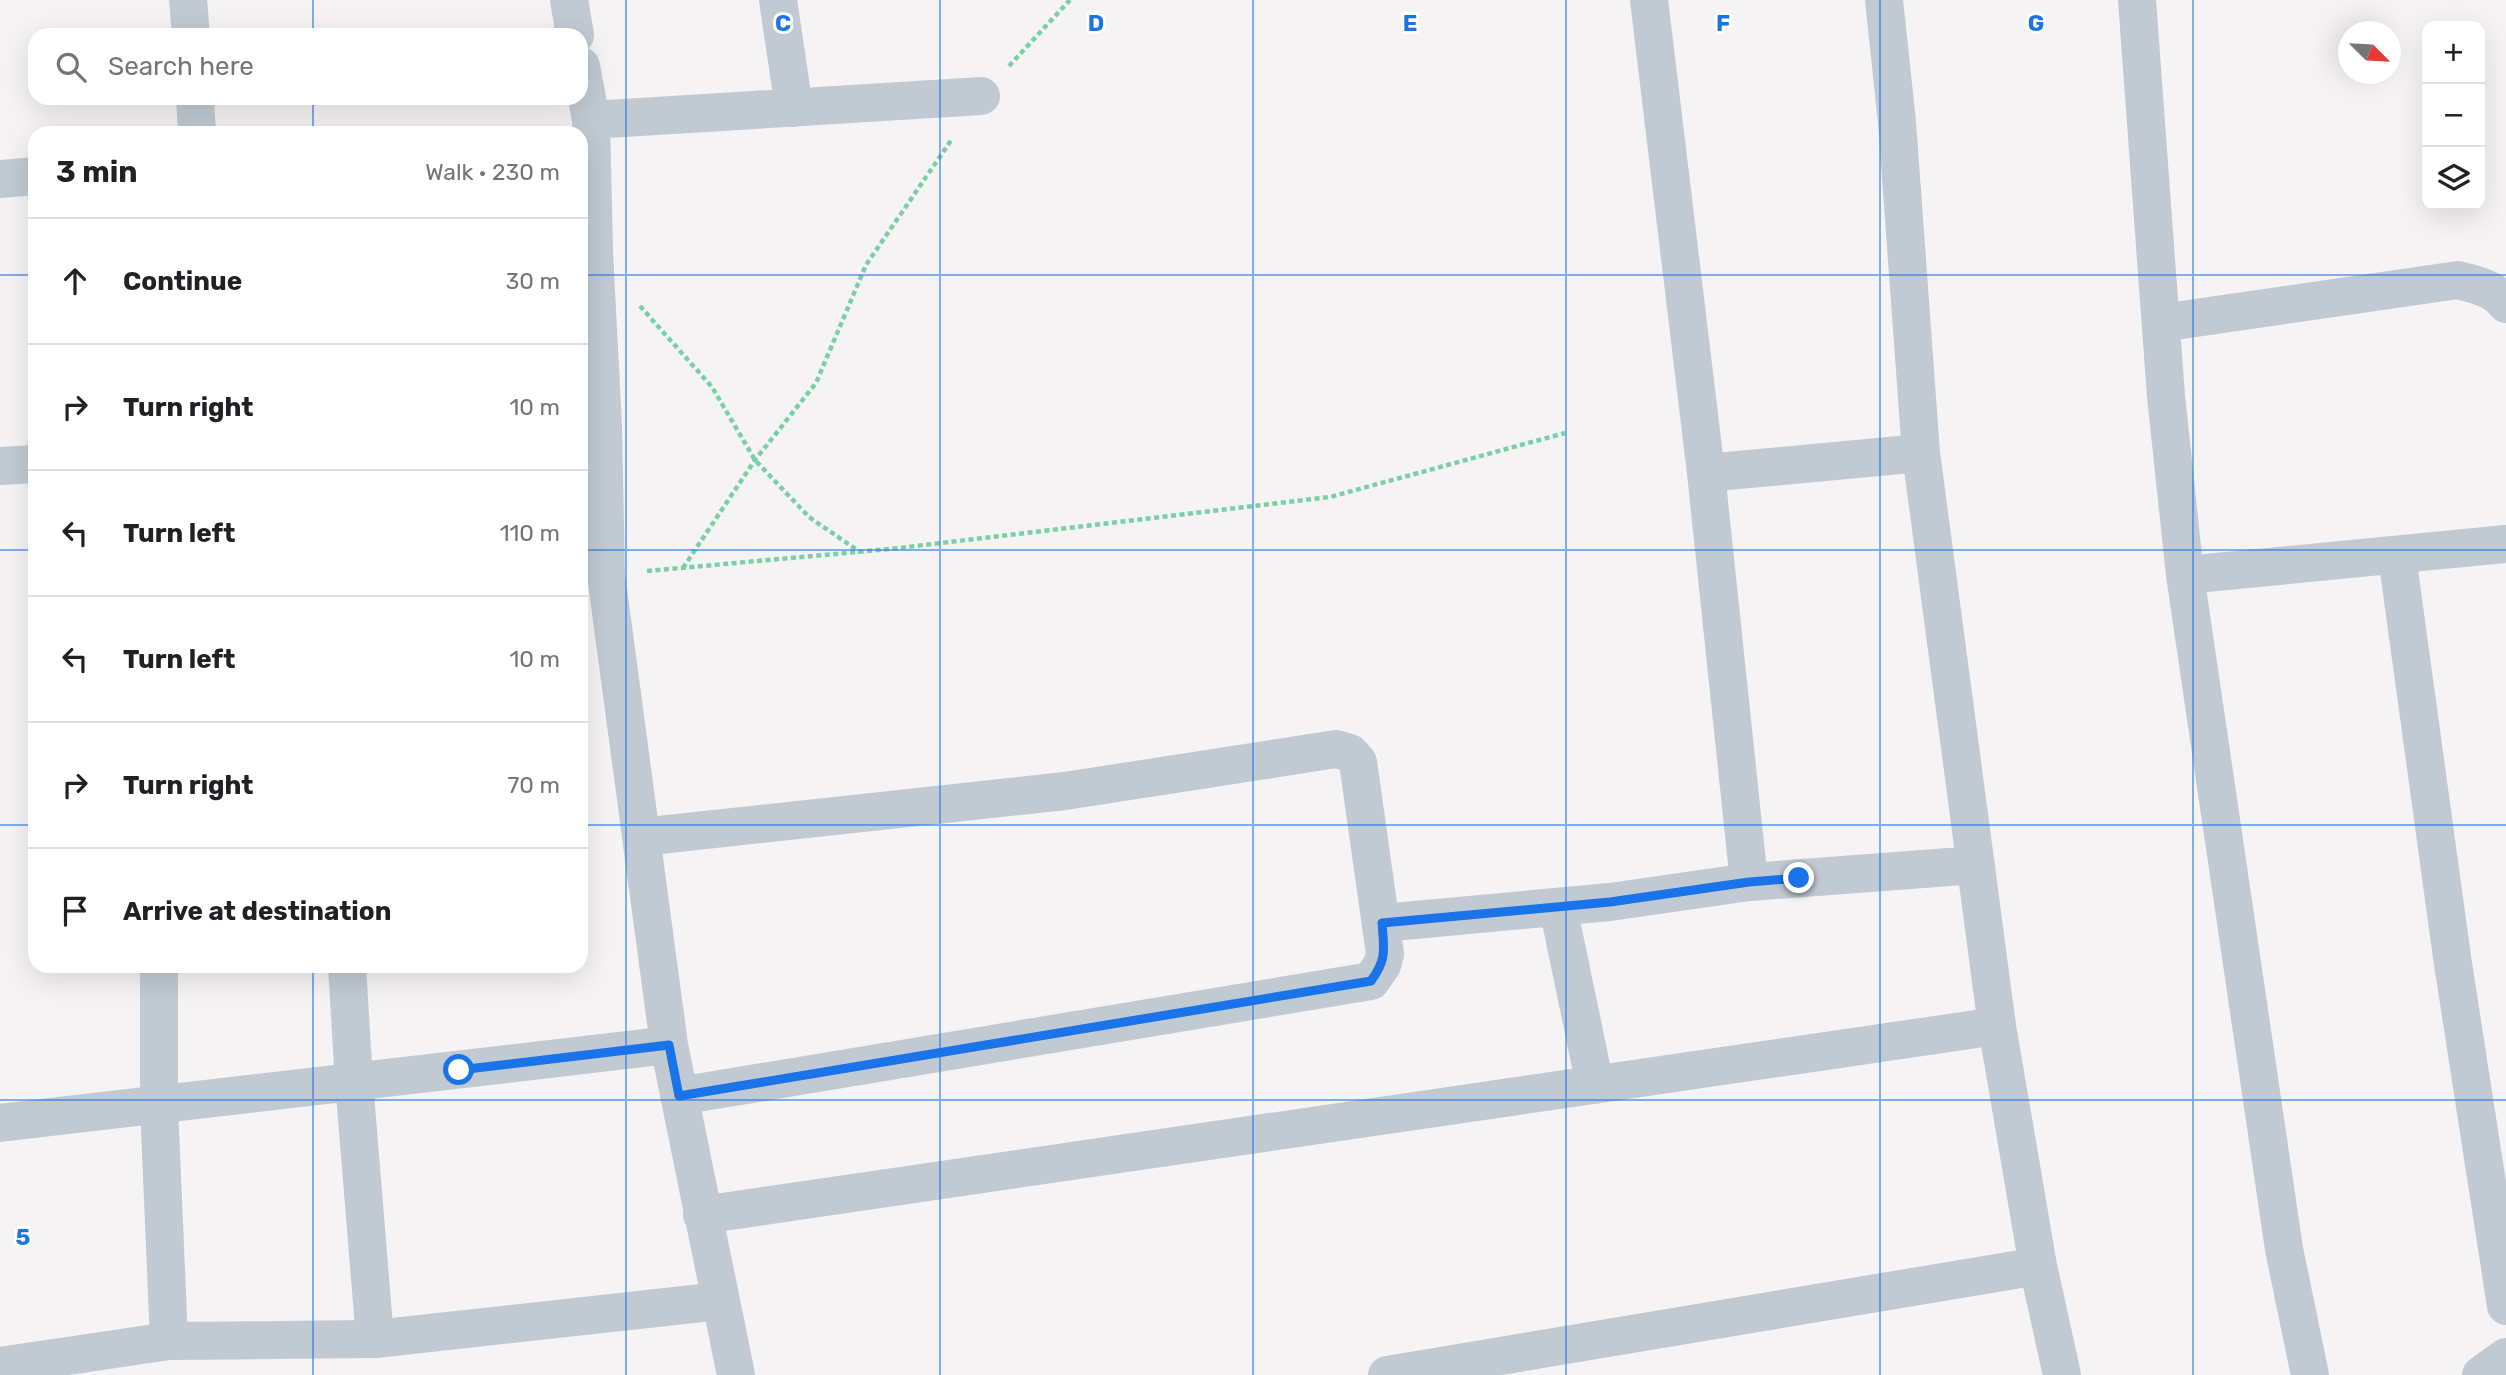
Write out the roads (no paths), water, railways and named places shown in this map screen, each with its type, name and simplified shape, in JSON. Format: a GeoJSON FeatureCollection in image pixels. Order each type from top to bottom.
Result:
{"type":"FeatureCollection","features":[{"type":"Feature","properties":{"kind":"street"},"geometry":{"type":"LineString","coordinates":[[188,0],[190,28]]}},
{"type":"Feature","properties":{"kind":"street"},"geometry":{"type":"LineString","coordinates":[[569,0],[574,28]]}},
{"type":"Feature","properties":{"kind":"street"},"geometry":{"type":"LineString","coordinates":[[778,0],[794,108]]}},
{"type":"Feature","properties":{"kind":"street"},"geometry":{"type":"LineString","coordinates":[[1649,0],[1706,473],[1749,882]]}},
{"type":"Feature","properties":{"kind":"street"},"geometry":{"type":"LineString","coordinates":[[1884,0],[1897,122],[1921,453],[1997,1026],[2038,1266],[2062,1375]]}},
{"type":"Feature","properties":{"kind":"street"},"geometry":{"type":"LineString","coordinates":[[2137,0],[2166,396],[2185,575],[2282,1236],[2310,1375]]}},
{"type":"Feature","properties":{"kind":"street"},"geometry":{"type":"LineString","coordinates":[[736,1375],[669,1045],[606,575],[603,426],[588,139],[794,108],[981,96]]}},
{"type":"Feature","properties":{"kind":"street"},"geometry":{"type":"LineString","coordinates":[[195,105],[197,126]]}},
{"type":"Feature","properties":{"kind":"street"},"geometry":{"type":"LineString","coordinates":[[585,105],[587,126]]}},
{"type":"Feature","properties":{"kind":"street"},"geometry":{"type":"LineString","coordinates":[[0,179],[28,177]]}},
{"type":"Feature","properties":{"kind":"street"},"geometry":{"type":"LineString","coordinates":[[2161,323],[2458,280],[2482,286],[2506,304]]}},
{"type":"Feature","properties":{"kind":"street"},"geometry":{"type":"LineString","coordinates":[[1706,473],[1921,453]]}},
{"type":"Feature","properties":{"kind":"street"},"geometry":{"type":"LineString","coordinates":[[0,466],[28,464]]}},
{"type":"Feature","properties":{"kind":"street"},"geometry":{"type":"LineString","coordinates":[[2185,575],[2506,544]]}},
{"type":"Feature","properties":{"kind":"street"},"geometry":{"type":"LineString","coordinates":[[2397,556],[2452,957],[2506,1306]]}},
{"type":"Feature","properties":{"kind":"street"},"geometry":{"type":"LineString","coordinates":[[641,837],[1065,791],[1336,749],[1350,753],[1358,762],[1382,923],[1385,954],[1382,965],[1371,981],[679,1096]]}},
{"type":"Feature","properties":{"kind":"street"},"geometry":{"type":"LineString","coordinates":[[1382,923],[1558,907],[1749,882],[1976,865]]}},
{"type":"Feature","properties":{"kind":"street"},"geometry":{"type":"LineString","coordinates":[[1558,907],[1595,1085]]}},
{"type":"Feature","properties":{"kind":"street"},"geometry":{"type":"LineString","coordinates":[[159,973],[159,1105],[169,1341]]}},
{"type":"Feature","properties":{"kind":"street"},"geometry":{"type":"LineString","coordinates":[[347,973],[375,1339]]}},
{"type":"Feature","properties":{"kind":"street"},"geometry":{"type":"LineString","coordinates":[[702,1215],[1997,1026]]}},
{"type":"Feature","properties":{"kind":"street"},"geometry":{"type":"LineString","coordinates":[[0,1123],[669,1045]]}},
{"type":"Feature","properties":{"kind":"street"},"geometry":{"type":"LineString","coordinates":[[1387,1375],[2038,1266]]}},
{"type":"Feature","properties":{"kind":"street"},"geometry":{"type":"LineString","coordinates":[[0,1366],[169,1341],[375,1339],[720,1301]]}},
{"type":"Feature","properties":{"kind":"street"},"geometry":{"type":"LineString","coordinates":[[2481,1375],[2506,1357]]}}]}
